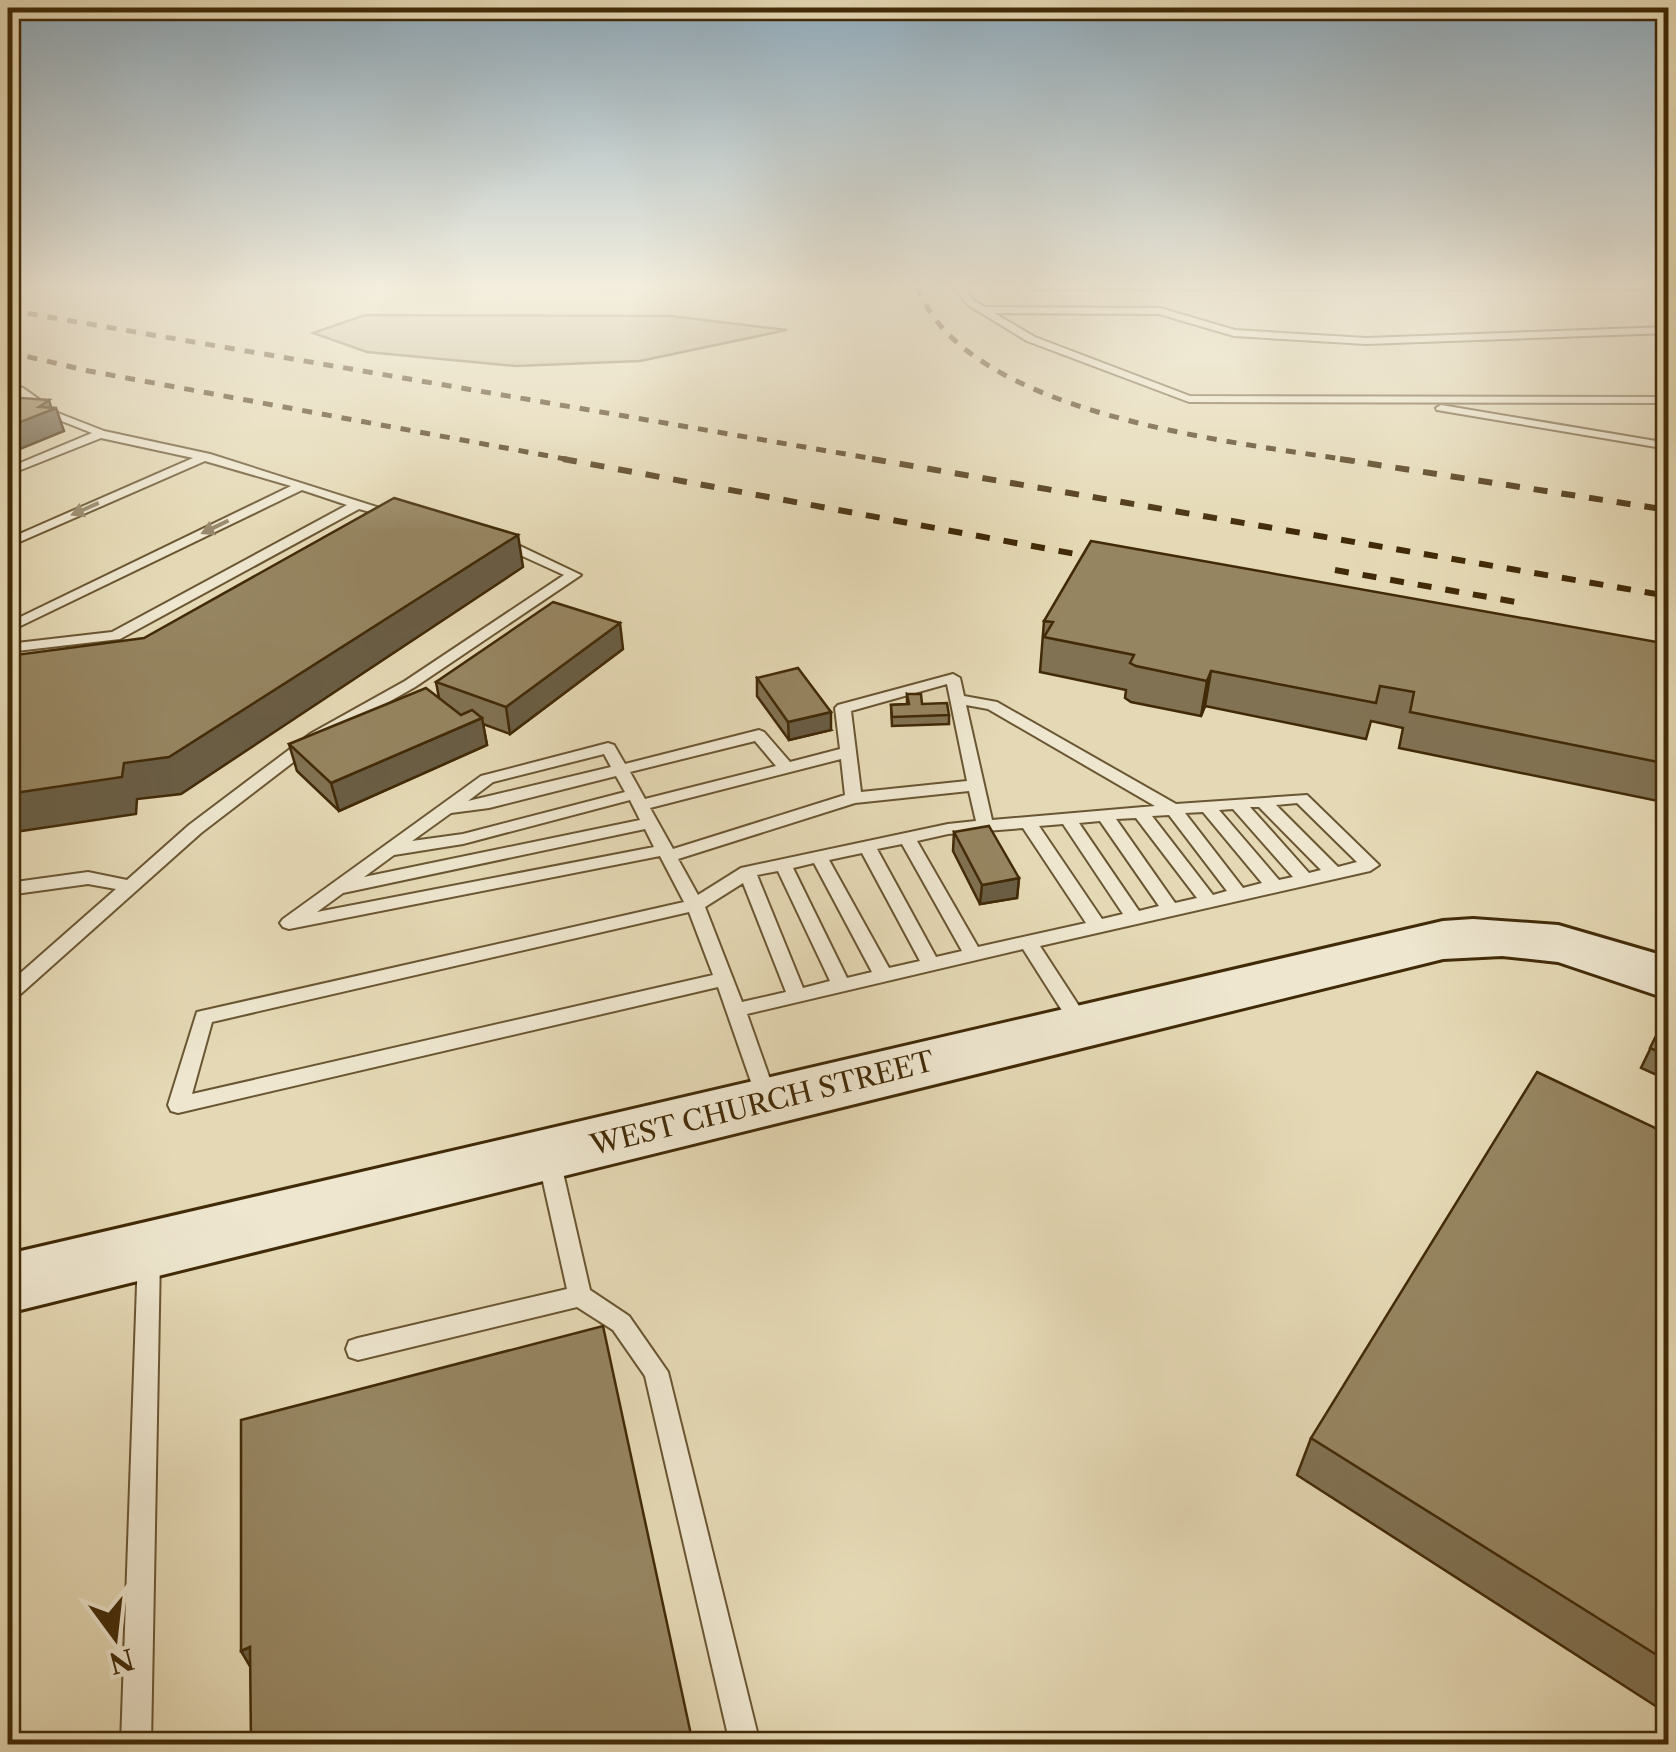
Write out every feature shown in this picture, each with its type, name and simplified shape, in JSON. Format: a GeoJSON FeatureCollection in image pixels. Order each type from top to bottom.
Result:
{"type":"FeatureCollection","features":[{"type":"Feature","properties":{"kind":"street","name":"WEST CHURCH STREET"},"geometry":{"type":"LineString","coordinates":[[8,1284],[1402,949],[1482,935],[1518,936],[1592,950],[1668,979]]}},
{"type":"Feature","properties":{"kind":"lane"},"geometry":{"type":"LineString","coordinates":[[1107,368],[1189,399],[1668,400]]}},
{"type":"Feature","properties":{"kind":"lane"},"geometry":{"type":"LineString","coordinates":[[8,386],[19,388],[49,413],[86,423],[100,434],[206,456],[356,506],[408,518]]}},
{"type":"Feature","properties":{"kind":"lane"},"geometry":{"type":"LineString","coordinates":[[1386,399],[1668,446]]}},
{"type":"Feature","properties":{"kind":"lane"},"geometry":{"type":"LineString","coordinates":[[22,406],[36,402]]}},
{"type":"Feature","properties":{"kind":"lane"},"geometry":{"type":"LineString","coordinates":[[8,472],[100,434]]}},
{"type":"Feature","properties":{"kind":"lane"},"geometry":{"type":"LineString","coordinates":[[8,543],[206,456]]}},
{"type":"Feature","properties":{"kind":"lane"},"geometry":{"type":"LineString","coordinates":[[8,628],[302,485]]}},
{"type":"Feature","properties":{"kind":"lane"},"geometry":{"type":"LineString","coordinates":[[8,648],[115,636],[356,506]]}},
{"type":"Feature","properties":{"kind":"lane"},"geometry":{"type":"LineString","coordinates":[[8,994],[195,829],[316,737],[410,684],[574,575],[488,537]]}},
{"type":"Feature","properties":{"kind":"lane"},"geometry":{"type":"LineString","coordinates":[[853,798],[843,708],[953,678],[985,826]]}},
{"type":"Feature","properties":{"kind":"lane"},"geometry":{"type":"LineString","coordinates":[[958,699],[992,704],[1173,809],[1239,895]]}},
{"type":"Feature","properties":{"kind":"lane"},"geometry":{"type":"LineString","coordinates":[[621,770],[759,735],[786,768]]}},
{"type":"Feature","properties":{"kind":"lane"},"geometry":{"type":"LineString","coordinates":[[768,1101],[696,905],[666,853],[638,799],[608,748],[487,779],[290,923],[666,853],[853,798],[976,786]]}},
{"type":"Feature","properties":{"kind":"lane"},"geometry":{"type":"LineString","coordinates":[[389,850],[463,840],[848,752]]}},
{"type":"Feature","properties":{"kind":"lane"},"geometry":{"type":"LineString","coordinates":[[724,978],[178,1105],[204,1017],[696,905],[747,872],[866,846],[985,826],[1301,798],[1370,866],[736,1010]]}},
{"type":"Feature","properties":{"kind":"lane"},"geometry":{"type":"LineString","coordinates":[[1263,801],[1334,874]]}},
{"type":"Feature","properties":{"kind":"lane"},"geometry":{"type":"LineString","coordinates":[[1238,804],[1306,880]]}},
{"type":"Feature","properties":{"kind":"lane"},"geometry":{"type":"LineString","coordinates":[[1207,806],[1274,887]]}},
{"type":"Feature","properties":{"kind":"lane"},"geometry":{"type":"LineString","coordinates":[[1140,812],[1208,902]]}},
{"type":"Feature","properties":{"kind":"lane"},"geometry":{"type":"LineString","coordinates":[[1104,815],[1171,910]]}},
{"type":"Feature","properties":{"kind":"lane"},"geometry":{"type":"LineString","coordinates":[[1067,818],[1135,918]]}},
{"type":"Feature","properties":{"kind":"lane"},"geometry":{"type":"LineString","coordinates":[[1028,822],[1098,926]]}},
{"type":"Feature","properties":{"kind":"lane"},"geometry":{"type":"LineString","coordinates":[[337,888],[650,823]]}},
{"type":"Feature","properties":{"kind":"lane"},"geometry":{"type":"LineString","coordinates":[[906,838],[973,954]]}},
{"type":"Feature","properties":{"kind":"lane"},"geometry":{"type":"LineString","coordinates":[[866,846],[931,964]]}},
{"type":"Feature","properties":{"kind":"lane"},"geometry":{"type":"LineString","coordinates":[[819,856],[883,975]]}},
{"type":"Feature","properties":{"kind":"lane"},"geometry":{"type":"LineString","coordinates":[[782,864],[841,985]]}},
{"type":"Feature","properties":{"kind":"lane"},"geometry":{"type":"LineString","coordinates":[[747,872],[796,995]]}},
{"type":"Feature","properties":{"kind":"lane"},"geometry":{"type":"LineString","coordinates":[[8,889],[88,878],[130,886]]}},
{"type":"Feature","properties":{"kind":"lane"},"geometry":{"type":"LineString","coordinates":[[1028,942],[1082,1027]]}},
{"type":"Feature","properties":{"kind":"lane"},"geometry":{"type":"LineString","coordinates":[[548,1154],[580,1296],[622,1324],[656,1372],[745,1744]]}},
{"type":"Feature","properties":{"kind":"lane"},"geometry":{"type":"LineString","coordinates":[[136,1744],[149,1250]]}},
{"type":"Feature","properties":{"kind":"lane"},"geometry":{"type":"LineString","coordinates":[[358,1349],[580,1296]]}},
{"type":"Feature","properties":{"kind":"building"},"geometry":{"type":"Polygon","coordinates":[[[8,397],[49,400],[39,407],[56,408],[8,427],[8,397]]]}},
{"type":"Feature","properties":{"kind":"building"},"geometry":{"type":"Polygon","coordinates":[[[394,498],[518,535],[169,757],[124,763],[122,777],[8,794],[8,656],[144,638],[394,498]]]}},
{"type":"Feature","properties":{"kind":"building"},"geometry":{"type":"Polygon","coordinates":[[[1091,541],[1668,644],[1668,764],[1410,712],[1414,692],[1380,686],[1376,703],[1211,671],[1207,681],[1136,666],[1130,663],[1134,655],[1044,637],[1053,622],[1044,621],[1091,541]]]}},
{"type":"Feature","properties":{"kind":"building"},"geometry":{"type":"Polygon","coordinates":[[[553,602],[620,623],[506,707],[436,682],[553,602]]]}},
{"type":"Feature","properties":{"kind":"building"},"geometry":{"type":"Polygon","coordinates":[[[798,668],[831,712],[788,722],[757,678],[798,668]]]}},
{"type":"Feature","properties":{"kind":"building"},"geometry":{"type":"Polygon","coordinates":[[[426,688],[461,715],[472,710],[482,718],[331,783],[289,744],[426,688]]]}},
{"type":"Feature","properties":{"kind":"building"},"geometry":{"type":"Polygon","coordinates":[[[907,694],[921,694],[922,704],[947,703],[949,715],[892,717],[891,705],[909,704],[907,694]]]}},
{"type":"Feature","properties":{"kind":"building"},"geometry":{"type":"Polygon","coordinates":[[[989,826],[1019,878],[982,885],[954,832],[989,826]]]}},
{"type":"Feature","properties":{"kind":"building"},"geometry":{"type":"Polygon","coordinates":[[[1668,1012],[1668,1056],[1650,1048],[1668,1012]]]}},
{"type":"Feature","properties":{"kind":"building"},"geometry":{"type":"Polygon","coordinates":[[[1537,1072],[1668,1134],[1668,1662],[1311,1438],[1537,1072]]]}},
{"type":"Feature","properties":{"kind":"building"},"geometry":{"type":"Polygon","coordinates":[[[603,1326],[693,1744],[251,1744],[250,1647],[241,1651],[241,1420],[603,1326]]]}},
{"type":"Feature","properties":{"kind":"railway"},"geometry":{"type":"LineString","coordinates":[[75,368],[576,461]]}},
{"type":"Feature","properties":{"kind":"railway"},"geometry":{"type":"LineString","coordinates":[[344,368],[886,461]]}},
{"type":"Feature","properties":{"kind":"railway"},"geometry":{"type":"LineString","coordinates":[[992,368],[1045,393],[1109,415],[1176,432],[1355,461]]}},
{"type":"Feature","properties":{"kind":"railway"},"geometry":{"type":"LineString","coordinates":[[563,459],[1108,560]]}},
{"type":"Feature","properties":{"kind":"railway"},"geometry":{"type":"LineString","coordinates":[[872,459],[1668,596]]}},
{"type":"Feature","properties":{"kind":"railway"},"geometry":{"type":"LineString","coordinates":[[1340,459],[1668,510]]}},
{"type":"Feature","properties":{"kind":"railway"},"geometry":{"type":"LineString","coordinates":[[1335,570],[1516,602]]}}]}
